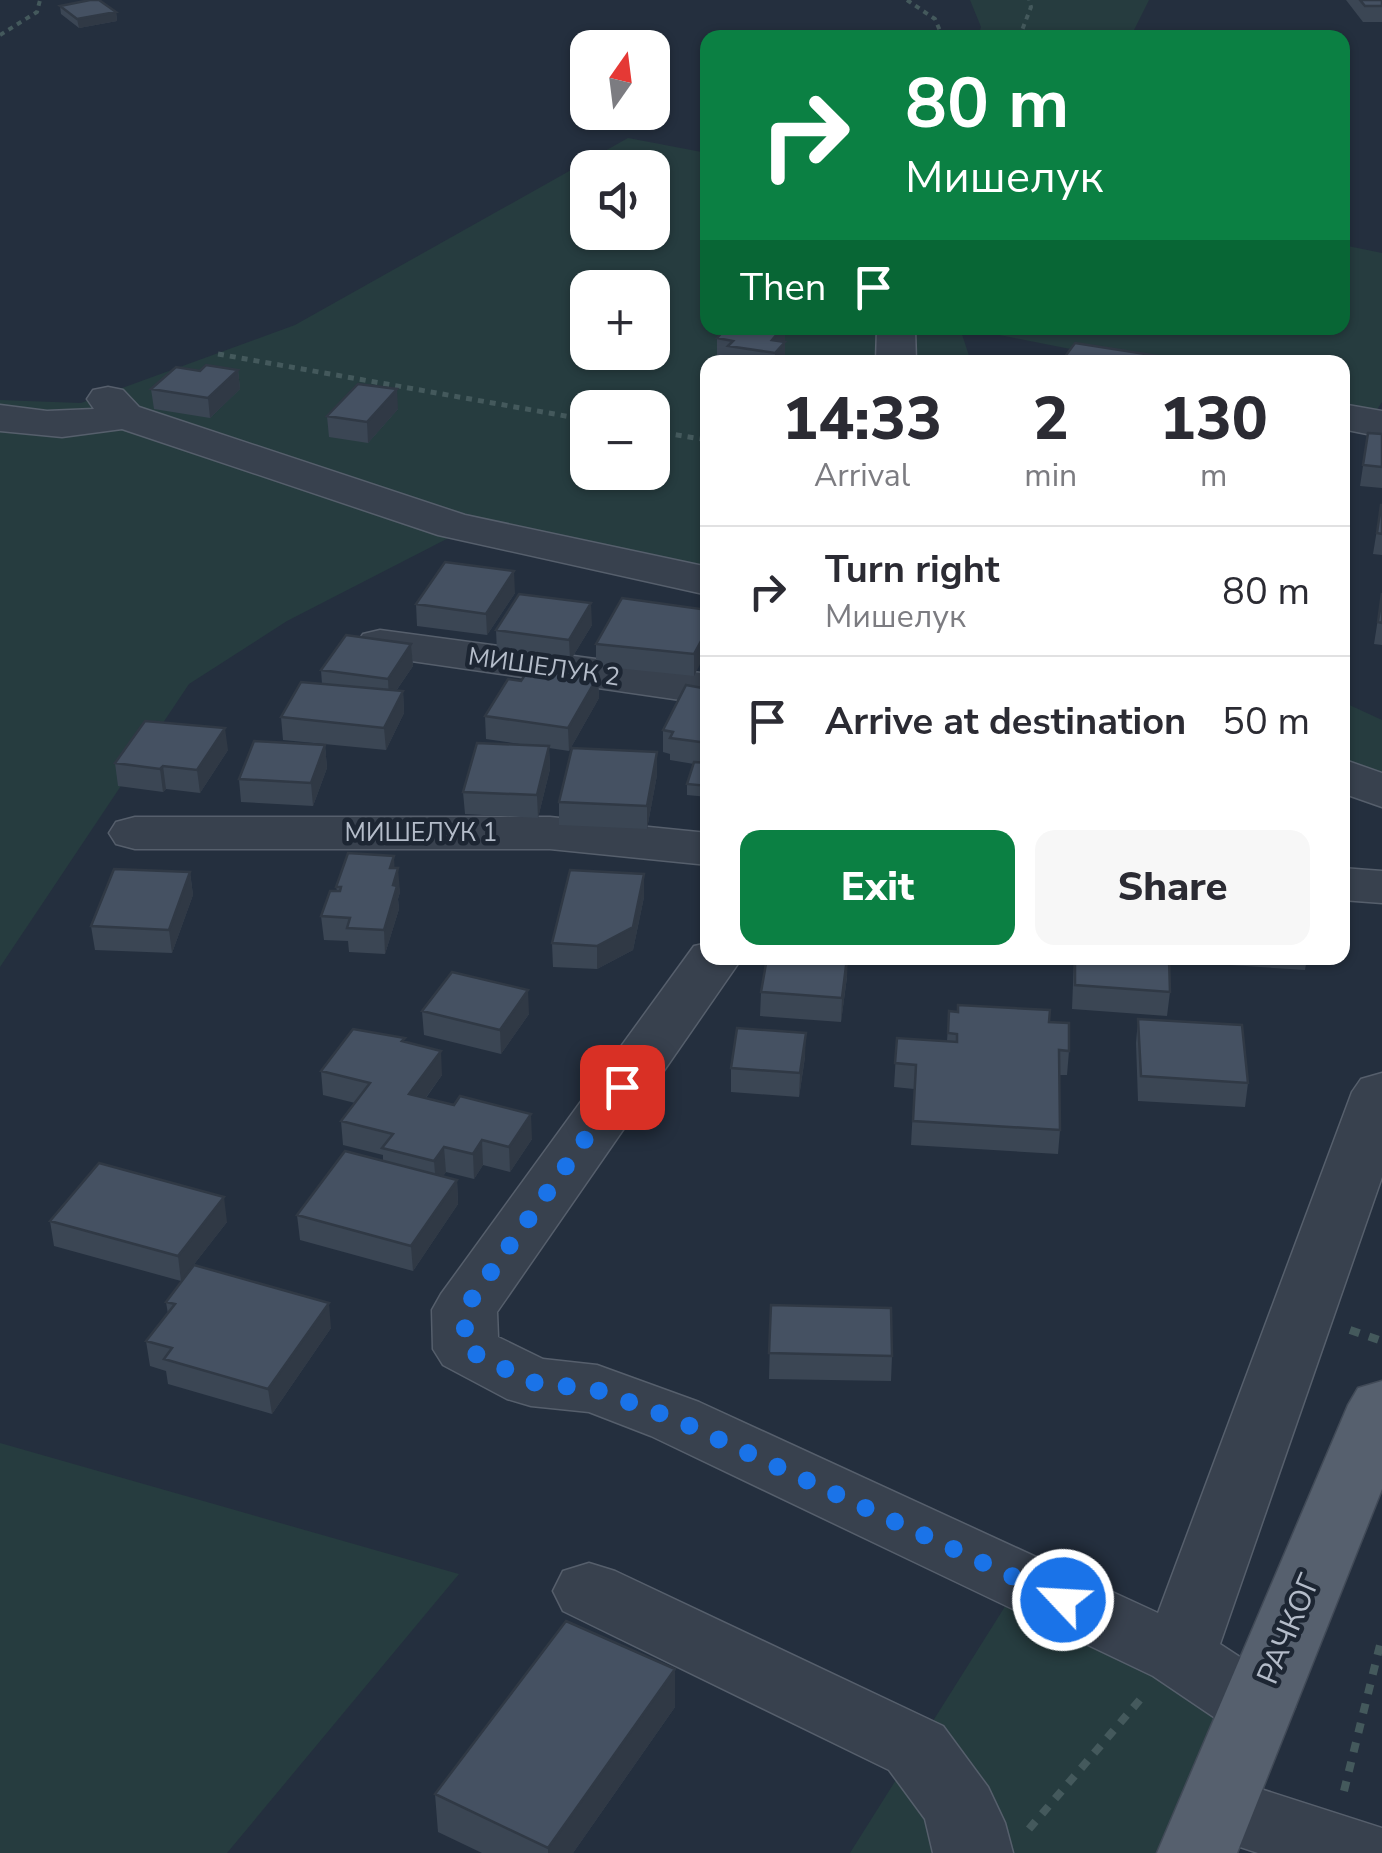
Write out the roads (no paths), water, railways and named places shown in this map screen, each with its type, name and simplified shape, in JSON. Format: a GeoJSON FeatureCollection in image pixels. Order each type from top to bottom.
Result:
{"type":"FeatureCollection","features":[{"type":"Feature","properties":{"kind":"main road","name":"РАЧКОГ"},"geometry":{"type":"LineString","coordinates":[[1207,1830],[1382,1405]]}},
{"type":"Feature","properties":{"kind":"street"},"geometry":{"type":"LineString","coordinates":[[0,418],[61,426],[116,408],[454,526],[700,578]]}},
{"type":"Feature","properties":{"kind":"street"},"geometry":{"type":"LineString","coordinates":[[1350,418],[1382,424]]}},
{"type":"Feature","properties":{"kind":"street","name":"МИШЕЛУК 2"},"geometry":{"type":"LineString","coordinates":[[380,644],[700,688]]}},
{"type":"Feature","properties":{"kind":"street"},"geometry":{"type":"LineString","coordinates":[[1350,778],[1382,792]]}},
{"type":"Feature","properties":{"kind":"street","name":"МИШЕЛУК 1"},"geometry":{"type":"LineString","coordinates":[[135,834],[550,833],[700,847]]}},
{"type":"Feature","properties":{"kind":"street"},"geometry":{"type":"LineString","coordinates":[[1350,884],[1382,886]]}},
{"type":"Feature","properties":{"kind":"street"},"geometry":{"type":"LineString","coordinates":[[709,965],[464,1310],[466,1349],[531,1382],[597,1390],[675,1419],[1179,1654],[1256,1706]]}},
{"type":"Feature","properties":{"kind":"street"},"geometry":{"type":"LineString","coordinates":[[1179,1654],[1382,1092]]}},
{"type":"Feature","properties":{"kind":"street"},"geometry":{"type":"LineString","coordinates":[[589,1591],[916,1748],[952,1792],[972,1839],[997,1846]]}},
{"type":"Feature","properties":{"kind":"street"},"geometry":{"type":"LineString","coordinates":[[1207,1830],[1345,1849]]}}]}
